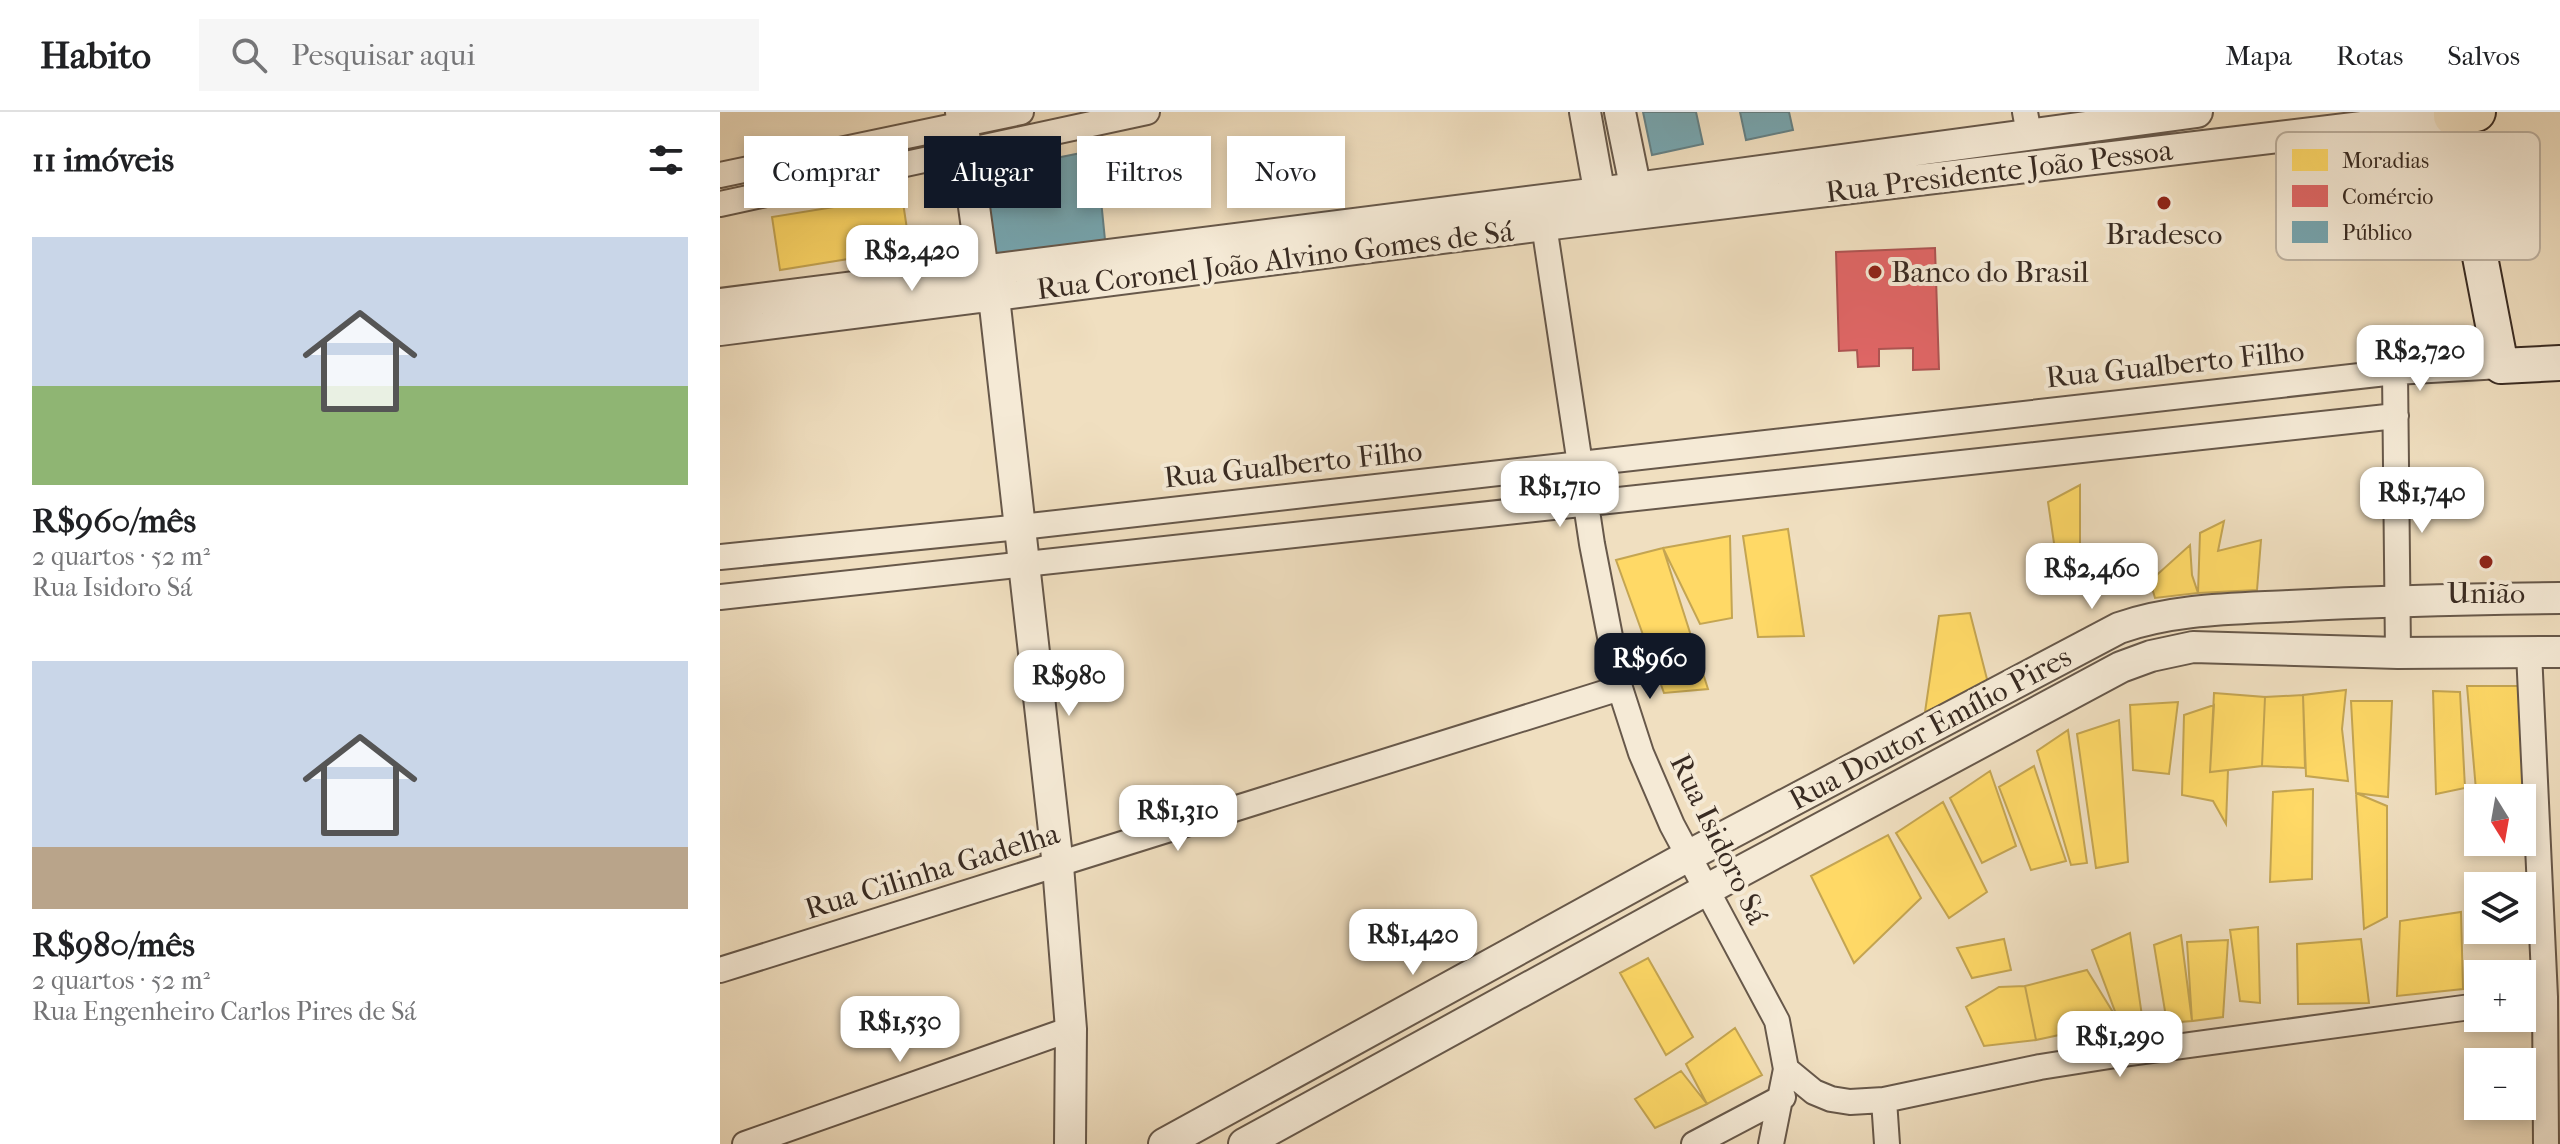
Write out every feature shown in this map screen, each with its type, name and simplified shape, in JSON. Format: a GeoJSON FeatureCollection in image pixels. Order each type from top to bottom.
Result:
{"type":"FeatureCollection","features":[{"type":"Feature","properties":{"kind":"main road"},"geometry":{"type":"LineString","coordinates":[[2484,260],[2501,366],[2560,363]]}},
{"type":"Feature","properties":{"kind":"street"},"geometry":{"type":"LineString","coordinates":[[720,204],[1021,112]]}},
{"type":"Feature","properties":{"kind":"street"},"geometry":{"type":"LineString","coordinates":[[720,175],[963,130],[1147,112]]}},
{"type":"Feature","properties":{"kind":"street"},"geometry":{"type":"LineString","coordinates":[[1585,112],[1601,206]]}},
{"type":"Feature","properties":{"kind":"street"},"geometry":{"type":"LineString","coordinates":[[1620,112],[1638,200]]}},
{"type":"Feature","properties":{"kind":"street","name":"Rua Presidente João Pessoa"},"geometry":{"type":"LineString","coordinates":[[1538,213],[1638,200],[2027,123],[2197,112]]}},
{"type":"Feature","properties":{"kind":"street","name":"Rua Presidente João Pessoa"},"geometry":{"type":"LineString","coordinates":[[2281,132],[2461,113]]}},
{"type":"Feature","properties":{"kind":"street"},"geometry":{"type":"LineString","coordinates":[[963,130],[997,283],[1058,866],[1071,1029],[1070,1144]]}},
{"type":"Feature","properties":{"kind":"street","name":"Rua Presidente João Pessoa"},"geometry":{"type":"LineString","coordinates":[[1638,200],[2276,133]]}},
{"type":"Feature","properties":{"kind":"street","name":"Rua Coronel João Alvino Gomes de Sá"},"geometry":{"type":"LineString","coordinates":[[720,330],[800,307],[1538,213]]}},
{"type":"Feature","properties":{"kind":"street","name":"Rua Isidoro Sá"},"geometry":{"type":"LineString","coordinates":[[1538,213],[1620,688],[1641,753],[1672,825],[1777,1021],[1786,1069],[1783,1097],[1771,1144]]}},
{"type":"Feature","properties":{"kind":"street","name":"Rua Coronel João Alvino Gomes de Sá"},"geometry":{"type":"LineString","coordinates":[[720,304],[800,307]]}},
{"type":"Feature","properties":{"kind":"street","name":"Rua Gualberto Filho"},"geometry":{"type":"LineString","coordinates":[[720,557],[1021,527],[2395,372],[2501,366]]}},
{"type":"Feature","properties":{"kind":"street"},"geometry":{"type":"LineString","coordinates":[[2395,372],[2400,600],[2398,653]]}},
{"type":"Feature","properties":{"kind":"street"},"geometry":{"type":"LineString","coordinates":[[720,597],[2396,416]]}},
{"type":"Feature","properties":{"kind":"street"},"geometry":{"type":"LineString","coordinates":[[1328,492],[1329,530]]}},
{"type":"Feature","properties":{"kind":"street","name":"Rua Doutor Emílio Pires"},"geometry":{"type":"LineString","coordinates":[[1164,1144],[1688,856],[2091,642],[2129,625],[2173,613],[2400,600],[2560,598]]}},
{"type":"Feature","properties":{"kind":"street","name":"Rua Doutor Emílio Pires"},"geometry":{"type":"LineString","coordinates":[[1244,1144],[2121,667],[2151,656],[2193,647],[2398,653],[2560,652]]}},
{"type":"Feature","properties":{"kind":"street"},"geometry":{"type":"LineString","coordinates":[[2529,652],[2533,960]]}},
{"type":"Feature","properties":{"kind":"street","name":"Rua Cilinha Gadelha"},"geometry":{"type":"LineString","coordinates":[[720,970],[1620,688]]}},
{"type":"Feature","properties":{"kind":"street"},"geometry":{"type":"LineString","coordinates":[[1786,1069],[1814,1092],[1831,1099],[1850,1102],[1884,1100],[2056,1065],[2464,1008]]}},
{"type":"Feature","properties":{"kind":"street"},"geometry":{"type":"LineString","coordinates":[[2536,1008],[2552,1090],[2546,1144]]}},
{"type":"Feature","properties":{"kind":"street"},"geometry":{"type":"LineString","coordinates":[[745,1144],[1071,1029]]}},
{"type":"Feature","properties":{"kind":"street"},"geometry":{"type":"LineString","coordinates":[[1694,1144],[1783,1097]]}},
{"type":"Feature","properties":{"kind":"street"},"geometry":{"type":"LineString","coordinates":[[1884,1100],[1887,1144]]}},
{"type":"Feature","properties":{"kind":"building: Moradias"},"geometry":{"type":"Polygon","coordinates":[[[828,208],[904,208],[910,249],[780,270],[772,217],[828,208]]]}},
{"type":"Feature","properties":{"kind":"building: Moradias"},"geometry":{"type":"Polygon","coordinates":[[[2080,485],[2080,571],[2056,557],[2048,502],[2080,485]]]}},
{"type":"Feature","properties":{"kind":"building: Moradias"},"geometry":{"type":"Polygon","coordinates":[[[2224,521],[2218,551],[2261,540],[2257,590],[2198,593],[2200,533],[2224,521]]]}},
{"type":"Feature","properties":{"kind":"building: Moradias"},"geometry":{"type":"Polygon","coordinates":[[[1788,529],[1804,636],[1758,637],[1743,536],[1788,529]]]}},
{"type":"Feature","properties":{"kind":"building: Moradias"},"geometry":{"type":"Polygon","coordinates":[[[1730,536],[1732,618],[1700,624],[1663,548],[1730,536]]]}},
{"type":"Feature","properties":{"kind":"building: Moradias"},"geometry":{"type":"Polygon","coordinates":[[[2190,545],[2192,575],[2198,593],[2155,598],[2150,581],[2190,545]]]}},
{"type":"Feature","properties":{"kind":"building: Moradias"},"geometry":{"type":"Polygon","coordinates":[[[1663,548],[1708,689],[1664,693],[1616,560],[1663,548]]]}},
{"type":"Feature","properties":{"kind":"building: Moradias"},"geometry":{"type":"Polygon","coordinates":[[[1970,613],[1988,683],[1925,712],[1939,616],[1970,613]]]}},
{"type":"Feature","properties":{"kind":"building: Moradias"},"geometry":{"type":"Polygon","coordinates":[[[2467,686],[2520,686],[2523,784],[2475,784],[2467,686]]]}},
{"type":"Feature","properties":{"kind":"building: Moradias"},"geometry":{"type":"Polygon","coordinates":[[[2346,690],[2342,729],[2348,781],[2306,776],[2303,695],[2346,690]]]}},
{"type":"Feature","properties":{"kind":"building: Moradias"},"geometry":{"type":"Polygon","coordinates":[[[2433,691],[2460,692],[2464,788],[2436,794],[2433,691]]]}},
{"type":"Feature","properties":{"kind":"building: Moradias"},"geometry":{"type":"Polygon","coordinates":[[[2214,693],[2265,697],[2262,766],[2210,772],[2214,693]]]}},
{"type":"Feature","properties":{"kind":"building: Moradias"},"geometry":{"type":"Polygon","coordinates":[[[2303,695],[2305,768],[2262,766],[2265,697],[2303,695]]]}},
{"type":"Feature","properties":{"kind":"building: Moradias"},"geometry":{"type":"Polygon","coordinates":[[[2351,701],[2392,701],[2388,797],[2356,793],[2351,701]]]}},
{"type":"Feature","properties":{"kind":"building: Moradias"},"geometry":{"type":"Polygon","coordinates":[[[2178,702],[2169,774],[2133,770],[2130,705],[2178,702]]]}},
{"type":"Feature","properties":{"kind":"building: Moradias"},"geometry":{"type":"Polygon","coordinates":[[[2214,705],[2210,772],[2228,770],[2226,824],[2213,801],[2182,795],[2184,715],[2214,705]]]}},
{"type":"Feature","properties":{"kind":"building: Moradias"},"geometry":{"type":"Polygon","coordinates":[[[2119,720],[2128,862],[2096,868],[2077,734],[2119,720]]]}},
{"type":"Feature","properties":{"kind":"building: Moradias"},"geometry":{"type":"Polygon","coordinates":[[[2068,730],[2087,863],[2071,865],[2037,751],[2068,730]]]}},
{"type":"Feature","properties":{"kind":"building: Moradias"},"geometry":{"type":"Polygon","coordinates":[[[2034,766],[2066,861],[2031,870],[1999,787],[2034,766]]]}},
{"type":"Feature","properties":{"kind":"building: Moradias"},"geometry":{"type":"Polygon","coordinates":[[[1990,771],[2016,846],[1982,863],[1950,798],[1990,771]]]}},
{"type":"Feature","properties":{"kind":"building: Moradias"},"geometry":{"type":"Polygon","coordinates":[[[2313,789],[2312,879],[2270,882],[2273,792],[2313,789]]]}},
{"type":"Feature","properties":{"kind":"building: Moradias"},"geometry":{"type":"Polygon","coordinates":[[[2356,793],[2387,806],[2387,917],[2364,929],[2356,793]]]}},
{"type":"Feature","properties":{"kind":"building: Moradias"},"geometry":{"type":"Polygon","coordinates":[[[1943,802],[1987,892],[1949,918],[1896,833],[1943,802]]]}},
{"type":"Feature","properties":{"kind":"building: Moradias"},"geometry":{"type":"Polygon","coordinates":[[[1888,835],[1921,898],[1854,963],[1811,876],[1888,835]]]}},
{"type":"Feature","properties":{"kind":"building: Moradias"},"geometry":{"type":"Polygon","coordinates":[[[2461,912],[2463,989],[2397,996],[2400,921],[2461,912]]]}},
{"type":"Feature","properties":{"kind":"building: Moradias"},"geometry":{"type":"Polygon","coordinates":[[[2258,927],[2260,1003],[2240,1001],[2230,930],[2258,927]]]}},
{"type":"Feature","properties":{"kind":"building: Moradias"},"geometry":{"type":"Polygon","coordinates":[[[2130,933],[2143,1023],[2119,1022],[2092,950],[2130,933]]]}},
{"type":"Feature","properties":{"kind":"building: Moradias"},"geometry":{"type":"Polygon","coordinates":[[[2181,935],[2192,1021],[2167,1023],[2154,945],[2181,935]]]}},
{"type":"Feature","properties":{"kind":"building: Moradias"},"geometry":{"type":"Polygon","coordinates":[[[2004,939],[2011,970],[1972,978],[1957,948],[2004,939]]]}},
{"type":"Feature","properties":{"kind":"building: Moradias"},"geometry":{"type":"Polygon","coordinates":[[[2361,939],[2369,1003],[2298,1004],[2297,944],[2361,939]]]}},
{"type":"Feature","properties":{"kind":"building: Moradias"},"geometry":{"type":"Polygon","coordinates":[[[2228,940],[2223,1017],[2192,1021],[2187,942],[2228,940]]]}},
{"type":"Feature","properties":{"kind":"building: Moradias"},"geometry":{"type":"Polygon","coordinates":[[[1648,958],[1693,1037],[1666,1055],[1620,973],[1648,958]]]}},
{"type":"Feature","properties":{"kind":"building: Moradias"},"geometry":{"type":"Polygon","coordinates":[[[2087,970],[2119,1022],[2036,1040],[2025,986],[2087,970]]]}},
{"type":"Feature","properties":{"kind":"building: Moradias"},"geometry":{"type":"Polygon","coordinates":[[[2025,986],[2036,1040],[1984,1046],[1966,1007],[1999,987],[2025,986]]]}},
{"type":"Feature","properties":{"kind":"building: Moradias"},"geometry":{"type":"Polygon","coordinates":[[[1735,1028],[1762,1075],[1707,1104],[1686,1064],[1735,1028]]]}},
{"type":"Feature","properties":{"kind":"building: Moradias"},"geometry":{"type":"Polygon","coordinates":[[[1681,1071],[1707,1104],[1655,1128],[1635,1099],[1681,1071]]]}},
{"type":"Feature","properties":{"kind":"building: Comércio"},"geometry":{"type":"Polygon","coordinates":[[[1935,248],[1939,369],[1913,370],[1913,348],[1879,349],[1879,366],[1858,367],[1857,350],[1839,351],[1836,252],[1935,248]]]}},
{"type":"Feature","properties":{"kind":"building: Público"},"geometry":{"type":"Polygon","coordinates":[[[1643,112],[1696,112],[1703,144],[1652,155],[1643,112]]]}},
{"type":"Feature","properties":{"kind":"building: Público"},"geometry":{"type":"Polygon","coordinates":[[[1740,112],[1789,112],[1793,130],[1746,140],[1740,112]]]}},
{"type":"Feature","properties":{"kind":"building: Público"},"geometry":{"type":"Polygon","coordinates":[[[1077,154],[1077,208],[1102,208],[1105,240],[994,254],[984,208],[1061,208],[1061,157],[1077,154]]]}},
{"type":"Feature","properties":{"kind":"place","name":"Bradesco"},"geometry":{"type":"Point","coordinates":[2164,203]}},
{"type":"Feature","properties":{"kind":"place","name":"Banco do Brasil"},"geometry":{"type":"Point","coordinates":[1875,272]}},
{"type":"Feature","properties":{"kind":"place","name":"União"},"geometry":{"type":"Point","coordinates":[2486,562]}}]}
